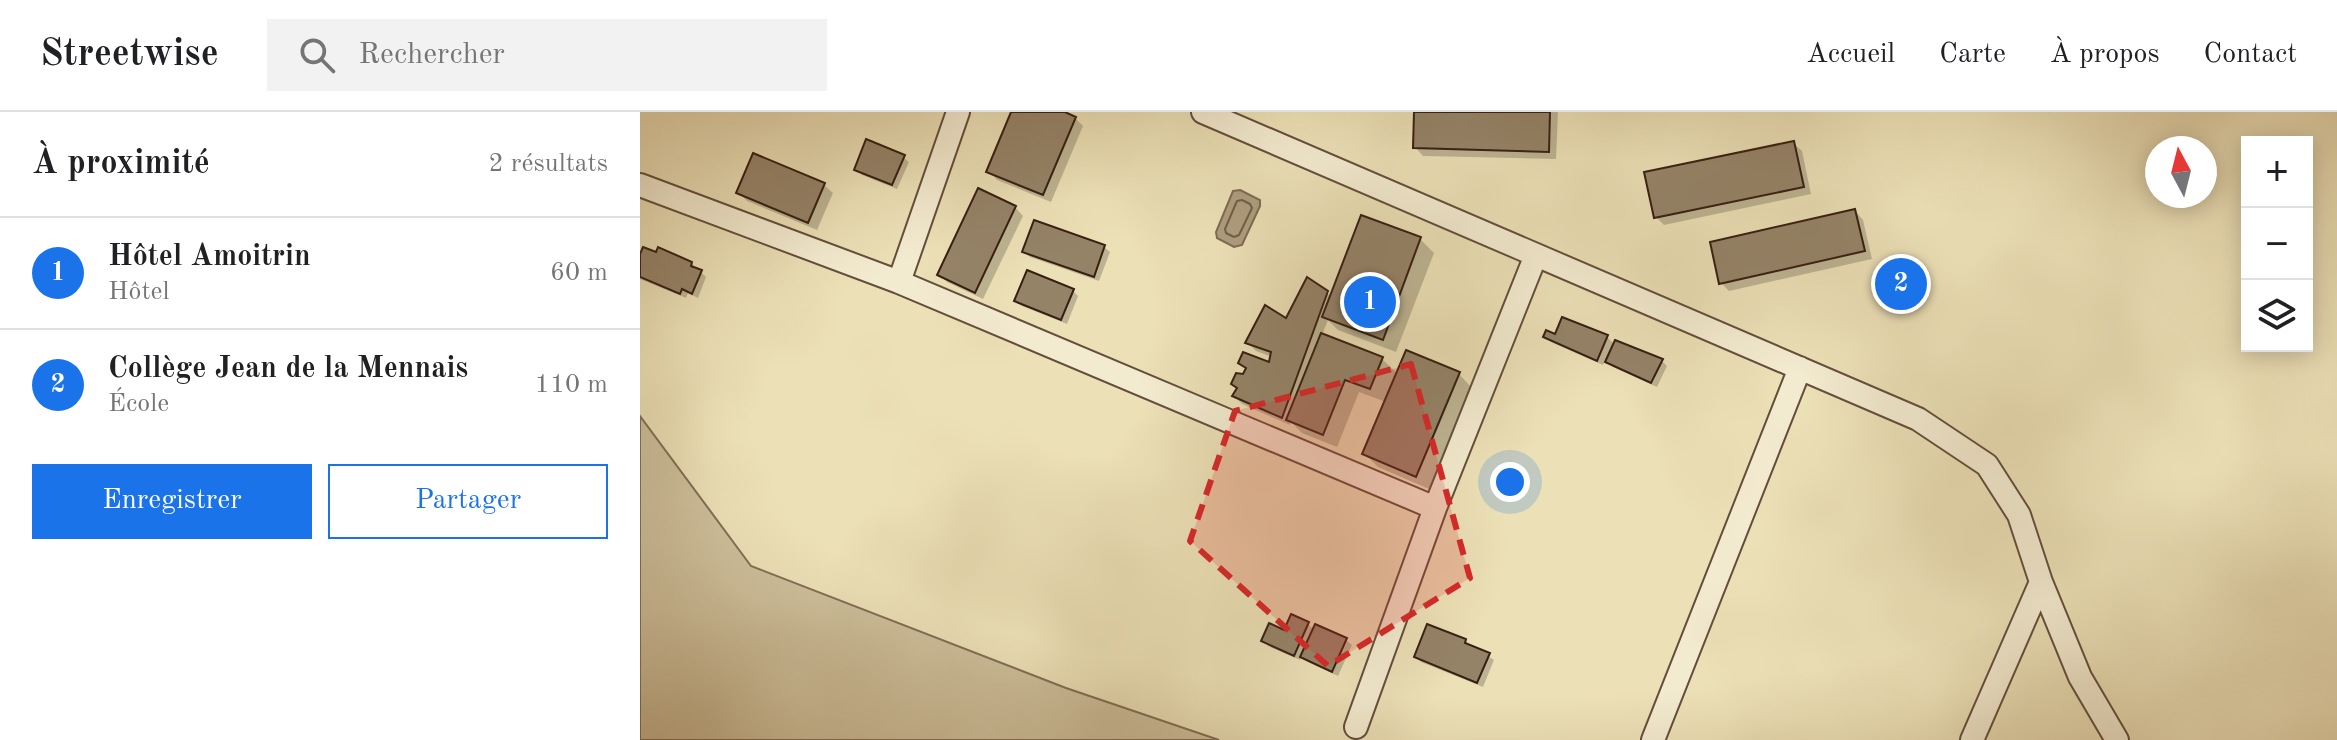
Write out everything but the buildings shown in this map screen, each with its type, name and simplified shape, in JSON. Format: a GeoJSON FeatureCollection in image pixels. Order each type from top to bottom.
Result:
{"type":"FeatureCollection","features":[{"type":"Feature","properties":{"kind":"street"},"geometry":{"type":"LineString","coordinates":[[899,282],[958,112]]}},
{"type":"Feature","properties":{"kind":"street"},"geometry":{"type":"LineString","coordinates":[[1203,112],[1918,419],[1987,465],[2019,515],[2041,582],[2080,677],[2117,740]]}},
{"type":"Feature","properties":{"kind":"street"},"geometry":{"type":"LineString","coordinates":[[640,185],[899,282],[1435,508]]}},
{"type":"Feature","properties":{"kind":"street"},"geometry":{"type":"LineString","coordinates":[[1356,727],[1435,508],[1536,255]]}},
{"type":"Feature","properties":{"kind":"street"},"geometry":{"type":"LineString","coordinates":[[1653,740],[1800,368]]}},
{"type":"Feature","properties":{"kind":"street"},"geometry":{"type":"LineString","coordinates":[[1972,740],[2041,582]]}},
{"type":"Feature","properties":{"kind":"highlighted area"},"geometry":{"type":"Polygon","coordinates":[[[1411,364],[1470,578],[1328,666],[1190,541],[1235,411],[1411,364]]]}},
{"type":"Feature","properties":{"kind":"shaded area"},"geometry":{"type":"Polygon","coordinates":[[[640,416],[751,566],[1066,688],[1219,740],[640,740],[640,416]]]}},
{"type":"Feature","properties":{"kind":"water"},"geometry":{"type":"Polygon","coordinates":[[[1240,190],[1260,200],[1260,206],[1242,245],[1234,247],[1217,238],[1216,232],[1233,191],[1240,190]]]}},
{"type":"Feature","properties":{"kind":"place","name":"Collège Jean de la Mennais"},"geometry":{"type":"Point","coordinates":[1901,284]}},
{"type":"Feature","properties":{"kind":"place","name":"Hôtel Amoitrin"},"geometry":{"type":"Point","coordinates":[1370,302]}}]}
